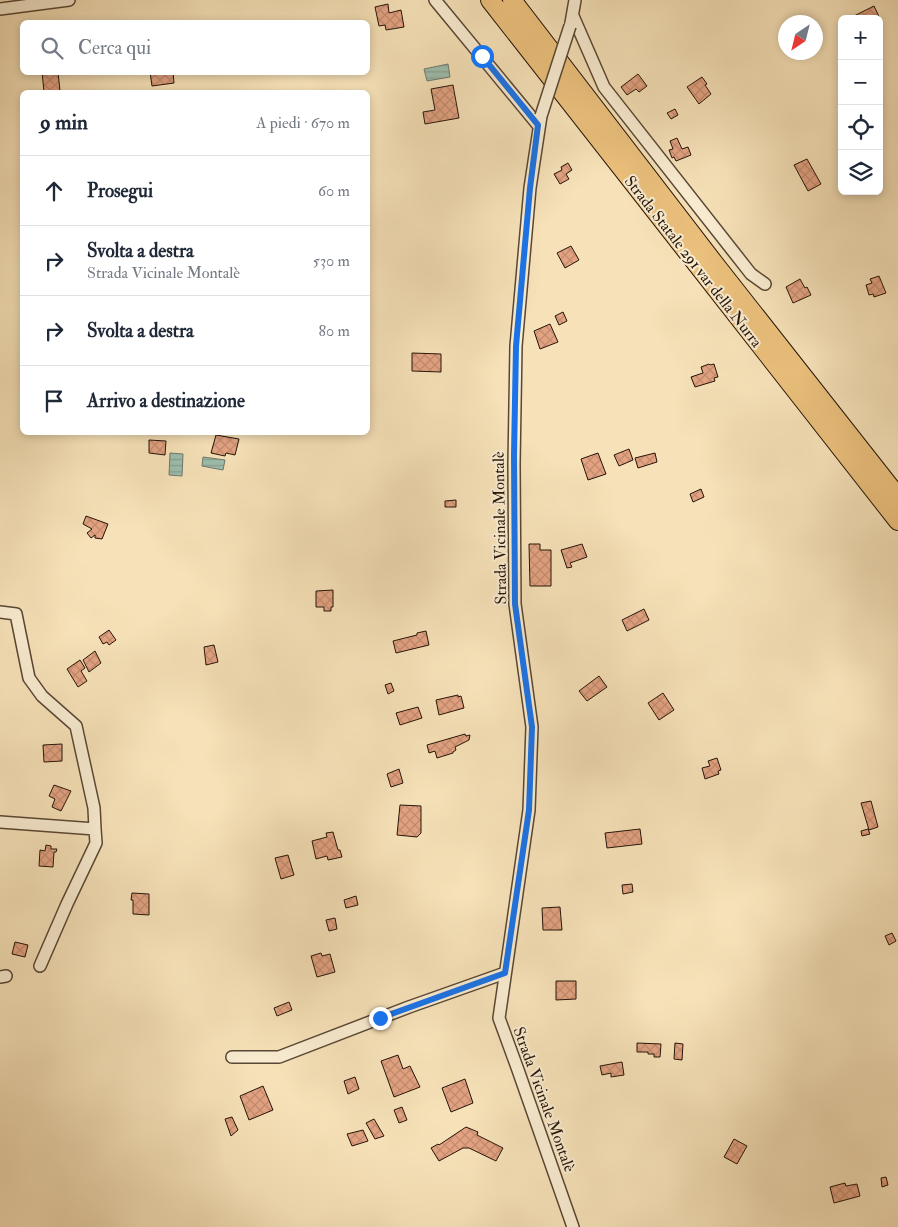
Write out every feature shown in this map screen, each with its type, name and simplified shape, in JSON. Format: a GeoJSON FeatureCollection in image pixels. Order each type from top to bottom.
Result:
{"type":"FeatureCollection","features":[{"type":"Feature","properties":{"kind":"highway","name":"Strada Statale 291 var della Nurra"},"geometry":{"type":"LineString","coordinates":[[490,0],[898,521]]}},
{"type":"Feature","properties":{"kind":"highway","name":"Strada Statale 291 var della Nurra"},"geometry":{"type":"LineString","coordinates":[[512,0],[714,264],[898,497]]}},
{"type":"Feature","properties":{"kind":"street"},"geometry":{"type":"LineString","coordinates":[[0,9],[69,0]]}},
{"type":"Feature","properties":{"kind":"street"},"geometry":{"type":"LineString","coordinates":[[435,0],[539,121]]}},
{"type":"Feature","properties":{"kind":"street","name":"Strada Vicinale Montalè"},"geometry":{"type":"LineString","coordinates":[[573,1227],[499,1018],[529,810],[532,727],[515,604],[514,455],[516,346],[530,188],[539,121],[572,21],[575,0]]}},
{"type":"Feature","properties":{"kind":"street"},"geometry":{"type":"LineString","coordinates":[[572,21],[604,88],[751,274],[765,284]]}},
{"type":"Feature","properties":{"kind":"street"},"geometry":{"type":"LineString","coordinates":[[0,612],[16,614],[29,678],[42,696],[76,726],[94,808],[96,843],[40,966]]}},
{"type":"Feature","properties":{"kind":"street"},"geometry":{"type":"LineString","coordinates":[[0,822],[95,829]]}},
{"type":"Feature","properties":{"kind":"street"},"geometry":{"type":"LineString","coordinates":[[232,1057],[279,1057],[409,1007],[505,973]]}},
{"type":"Feature","properties":{"kind":"shaded area"},"geometry":{"type":"Polygon","coordinates":[[[448,64],[450,77],[427,81],[424,69],[448,64]]]}},
{"type":"Feature","properties":{"kind":"shaded area"},"geometry":{"type":"Polygon","coordinates":[[[170,453],[183,454],[182,476],[169,475],[170,453]]]}},
{"type":"Feature","properties":{"kind":"shaded area"},"geometry":{"type":"Polygon","coordinates":[[[203,457],[225,460],[223,470],[202,466],[203,457]]]}},
{"type":"Feature","properties":{"kind":"building"},"geometry":{"type":"Polygon","coordinates":[[[388,4],[389,13],[401,10],[404,27],[386,30],[385,25],[379,26],[375,7],[388,4]]]}},
{"type":"Feature","properties":{"kind":"building"},"geometry":{"type":"Polygon","coordinates":[[[874,6],[878,15],[856,15],[874,6]]]}},
{"type":"Feature","properties":{"kind":"building"},"geometry":{"type":"Polygon","coordinates":[[[638,74],[647,86],[639,92],[636,89],[627,95],[621,87],[638,74]]]}},
{"type":"Feature","properties":{"kind":"building"},"geometry":{"type":"Polygon","coordinates":[[[42,75],[58,75],[60,90],[44,90],[42,75]]]}},
{"type":"Feature","properties":{"kind":"building"},"geometry":{"type":"Polygon","coordinates":[[[150,75],[173,75],[174,83],[152,86],[150,75]]]}},
{"type":"Feature","properties":{"kind":"building"},"geometry":{"type":"Polygon","coordinates":[[[702,77],[711,94],[699,104],[687,87],[702,77]]]}},
{"type":"Feature","properties":{"kind":"building"},"geometry":{"type":"Polygon","coordinates":[[[453,85],[459,118],[425,124],[423,112],[435,110],[431,89],[453,85]]]}},
{"type":"Feature","properties":{"kind":"building"},"geometry":{"type":"Polygon","coordinates":[[[675,109],[678,115],[671,119],[667,113],[675,109]]]}},
{"type":"Feature","properties":{"kind":"building"},"geometry":{"type":"Polygon","coordinates":[[[677,138],[682,149],[688,147],[691,155],[676,161],[674,157],[672,158],[669,150],[673,149],[670,141],[677,138]]]}},
{"type":"Feature","properties":{"kind":"building"},"geometry":{"type":"Polygon","coordinates":[[[807,159],[821,184],[808,191],[794,165],[807,159]]]}},
{"type":"Feature","properties":{"kind":"building"},"geometry":{"type":"Polygon","coordinates":[[[568,163],[572,170],[566,174],[569,179],[560,184],[554,174],[562,170],[561,167],[568,163]]]}},
{"type":"Feature","properties":{"kind":"building"},"geometry":{"type":"Polygon","coordinates":[[[571,246],[579,260],[565,268],[557,253],[571,246]]]}},
{"type":"Feature","properties":{"kind":"building"},"geometry":{"type":"Polygon","coordinates":[[[879,276],[886,293],[874,297],[873,294],[869,295],[866,285],[872,283],[870,279],[879,276]]]}},
{"type":"Feature","properties":{"kind":"building"},"geometry":{"type":"Polygon","coordinates":[[[800,279],[811,295],[793,303],[786,287],[800,279]]]}},
{"type":"Feature","properties":{"kind":"building"},"geometry":{"type":"Polygon","coordinates":[[[563,312],[567,321],[559,325],[555,316],[563,312]]]}},
{"type":"Feature","properties":{"kind":"building"},"geometry":{"type":"Polygon","coordinates":[[[550,324],[558,342],[540,349],[534,331],[550,324]]]}},
{"type":"Feature","properties":{"kind":"building"},"geometry":{"type":"Polygon","coordinates":[[[412,353],[441,354],[441,372],[412,371],[412,353]]]}},
{"type":"Feature","properties":{"kind":"building"},"geometry":{"type":"Polygon","coordinates":[[[714,364],[718,377],[714,378],[715,381],[695,387],[691,377],[703,373],[701,367],[714,364]]]}},
{"type":"Feature","properties":{"kind":"building"},"geometry":{"type":"Polygon","coordinates":[[[216,435],[239,439],[235,455],[226,453],[225,456],[211,453],[216,435]]]}},
{"type":"Feature","properties":{"kind":"building"},"geometry":{"type":"Polygon","coordinates":[[[149,440],[166,441],[165,455],[149,453],[149,440]]]}},
{"type":"Feature","properties":{"kind":"building"},"geometry":{"type":"Polygon","coordinates":[[[629,449],[633,460],[619,466],[614,455],[629,449]]]}},
{"type":"Feature","properties":{"kind":"building"},"geometry":{"type":"Polygon","coordinates":[[[598,453],[606,474],[588,480],[581,459],[598,453]]]}},
{"type":"Feature","properties":{"kind":"building"},"geometry":{"type":"Polygon","coordinates":[[[655,453],[657,462],[638,468],[635,458],[655,453]]]}},
{"type":"Feature","properties":{"kind":"building"},"geometry":{"type":"Polygon","coordinates":[[[701,489],[704,497],[693,502],[690,494],[701,489]]]}},
{"type":"Feature","properties":{"kind":"building"},"geometry":{"type":"Polygon","coordinates":[[[456,500],[456,507],[445,507],[445,501],[456,500]]]}},
{"type":"Feature","properties":{"kind":"building"},"geometry":{"type":"Polygon","coordinates":[[[86,516],[108,524],[102,539],[95,538],[95,535],[91,538],[87,533],[92,529],[83,524],[86,516]]]}},
{"type":"Feature","properties":{"kind":"building"},"geometry":{"type":"Polygon","coordinates":[[[529,544],[540,544],[540,550],[551,550],[551,586],[530,586],[529,544]]]}},
{"type":"Feature","properties":{"kind":"building"},"geometry":{"type":"Polygon","coordinates":[[[582,544],[587,557],[570,563],[572,567],[567,568],[561,550],[582,544]]]}},
{"type":"Feature","properties":{"kind":"building"},"geometry":{"type":"Polygon","coordinates":[[[333,590],[333,607],[331,607],[331,611],[324,611],[324,607],[316,607],[316,591],[333,590]]]}},
{"type":"Feature","properties":{"kind":"building"},"geometry":{"type":"Polygon","coordinates":[[[644,609],[649,620],[627,631],[622,620],[644,609]]]}},
{"type":"Feature","properties":{"kind":"building"},"geometry":{"type":"Polygon","coordinates":[[[109,630],[116,640],[109,645],[107,642],[103,644],[99,637],[109,630]]]}},
{"type":"Feature","properties":{"kind":"building"},"geometry":{"type":"Polygon","coordinates":[[[426,631],[429,645],[396,653],[393,641],[426,631]]]}},
{"type":"Feature","properties":{"kind":"building"},"geometry":{"type":"Polygon","coordinates":[[[214,645],[218,662],[206,665],[204,647],[214,645]]]}},
{"type":"Feature","properties":{"kind":"building"},"geometry":{"type":"Polygon","coordinates":[[[95,651],[101,663],[89,672],[83,660],[95,651]]]}},
{"type":"Feature","properties":{"kind":"building"},"geometry":{"type":"Polygon","coordinates":[[[80,660],[85,668],[81,671],[87,681],[78,687],[67,669],[80,660]]]}},
{"type":"Feature","properties":{"kind":"building"},"geometry":{"type":"Polygon","coordinates":[[[599,676],[607,687],[587,701],[579,691],[599,676]]]}},
{"type":"Feature","properties":{"kind":"building"},"geometry":{"type":"Polygon","coordinates":[[[391,683],[394,691],[388,694],[385,685],[391,683]]]}},
{"type":"Feature","properties":{"kind":"building"},"geometry":{"type":"Polygon","coordinates":[[[663,693],[674,710],[659,720],[648,703],[663,693]]]}},
{"type":"Feature","properties":{"kind":"building"},"geometry":{"type":"Polygon","coordinates":[[[458,695],[458,697],[461,696],[464,708],[439,715],[436,700],[458,695]]]}},
{"type":"Feature","properties":{"kind":"building"},"geometry":{"type":"Polygon","coordinates":[[[418,707],[422,718],[400,725],[396,713],[418,707]]]}},
{"type":"Feature","properties":{"kind":"building"},"geometry":{"type":"Polygon","coordinates":[[[465,734],[466,736],[470,735],[469,740],[455,747],[456,750],[453,753],[437,758],[435,751],[429,753],[427,745],[465,734]]]}},
{"type":"Feature","properties":{"kind":"building"},"geometry":{"type":"Polygon","coordinates":[[[62,744],[62,761],[44,762],[43,745],[62,744]]]}},
{"type":"Feature","properties":{"kind":"building"},"geometry":{"type":"Polygon","coordinates":[[[717,758],[721,770],[718,771],[719,774],[705,779],[702,768],[710,766],[708,761],[717,758]]]}},
{"type":"Feature","properties":{"kind":"building"},"geometry":{"type":"Polygon","coordinates":[[[399,769],[403,783],[391,787],[387,774],[399,769]]]}},
{"type":"Feature","properties":{"kind":"building"},"geometry":{"type":"Polygon","coordinates":[[[54,785],[71,791],[61,811],[52,807],[55,799],[49,796],[54,785]]]}},
{"type":"Feature","properties":{"kind":"building"},"geometry":{"type":"Polygon","coordinates":[[[871,801],[878,827],[869,830],[861,803],[871,801]]]}},
{"type":"Feature","properties":{"kind":"building"},"geometry":{"type":"Polygon","coordinates":[[[400,805],[421,806],[421,833],[417,837],[397,835],[400,805]]]}},
{"type":"Feature","properties":{"kind":"building"},"geometry":{"type":"Polygon","coordinates":[[[640,829],[642,844],[607,848],[605,833],[640,829]]]}},
{"type":"Feature","properties":{"kind":"building"},"geometry":{"type":"Polygon","coordinates":[[[868,829],[870,834],[862,836],[861,831],[868,829]]]}},
{"type":"Feature","properties":{"kind":"building"},"geometry":{"type":"Polygon","coordinates":[[[333,832],[342,857],[328,860],[327,856],[316,859],[312,841],[327,837],[326,833],[333,832]]]}},
{"type":"Feature","properties":{"kind":"building"},"geometry":{"type":"Polygon","coordinates":[[[46,845],[51,846],[51,849],[57,849],[54,852],[53,867],[39,866],[40,850],[45,851],[46,845]]]}},
{"type":"Feature","properties":{"kind":"building"},"geometry":{"type":"Polygon","coordinates":[[[288,855],[294,875],[281,879],[275,858],[288,855]]]}},
{"type":"Feature","properties":{"kind":"building"},"geometry":{"type":"Polygon","coordinates":[[[632,884],[633,892],[623,894],[622,885],[632,884]]]}},
{"type":"Feature","properties":{"kind":"building"},"geometry":{"type":"Polygon","coordinates":[[[132,893],[149,894],[149,915],[133,914],[132,893]]]}},
{"type":"Feature","properties":{"kind":"building"},"geometry":{"type":"Polygon","coordinates":[[[356,896],[358,905],[346,908],[344,900],[356,896]]]}},
{"type":"Feature","properties":{"kind":"building"},"geometry":{"type":"Polygon","coordinates":[[[560,907],[562,930],[543,930],[542,908],[560,907]]]}},
{"type":"Feature","properties":{"kind":"building"},"geometry":{"type":"Polygon","coordinates":[[[335,918],[337,929],[329,931],[326,920],[335,918]]]}},
{"type":"Feature","properties":{"kind":"building"},"geometry":{"type":"Polygon","coordinates":[[[892,933],[896,941],[889,945],[885,936],[892,933]]]}},
{"type":"Feature","properties":{"kind":"building"},"geometry":{"type":"Polygon","coordinates":[[[15,942],[28,945],[25,957],[12,954],[15,942]]]}},
{"type":"Feature","properties":{"kind":"building"},"geometry":{"type":"Polygon","coordinates":[[[321,953],[322,956],[330,954],[335,972],[317,977],[311,956],[321,953]]]}},
{"type":"Feature","properties":{"kind":"building"},"geometry":{"type":"Polygon","coordinates":[[[556,981],[576,981],[576,999],[556,1000],[556,981]]]}},
{"type":"Feature","properties":{"kind":"building"},"geometry":{"type":"Polygon","coordinates":[[[289,1002],[292,1010],[277,1016],[274,1008],[289,1002]]]}},
{"type":"Feature","properties":{"kind":"building"},"geometry":{"type":"Polygon","coordinates":[[[637,1043],[661,1044],[660,1057],[654,1057],[654,1054],[648,1054],[648,1052],[637,1052],[637,1043]]]}},
{"type":"Feature","properties":{"kind":"building"},"geometry":{"type":"Polygon","coordinates":[[[675,1043],[683,1044],[682,1060],[674,1059],[675,1043]]]}},
{"type":"Feature","properties":{"kind":"building"},"geometry":{"type":"Polygon","coordinates":[[[398,1055],[403,1069],[410,1066],[420,1087],[394,1097],[381,1061],[398,1055]]]}},
{"type":"Feature","properties":{"kind":"building"},"geometry":{"type":"Polygon","coordinates":[[[622,1062],[624,1075],[611,1077],[611,1073],[602,1075],[600,1066],[622,1062]]]}},
{"type":"Feature","properties":{"kind":"building"},"geometry":{"type":"Polygon","coordinates":[[[355,1077],[359,1089],[348,1094],[344,1081],[355,1077]]]}},
{"type":"Feature","properties":{"kind":"building"},"geometry":{"type":"Polygon","coordinates":[[[465,1079],[473,1103],[451,1112],[442,1088],[465,1079]]]}},
{"type":"Feature","properties":{"kind":"building"},"geometry":{"type":"Polygon","coordinates":[[[263,1086],[273,1110],[249,1120],[240,1096],[263,1086]]]}},
{"type":"Feature","properties":{"kind":"building"},"geometry":{"type":"Polygon","coordinates":[[[402,1107],[407,1120],[399,1123],[394,1110],[402,1107]]]}},
{"type":"Feature","properties":{"kind":"building"},"geometry":{"type":"Polygon","coordinates":[[[232,1117],[238,1130],[231,1136],[225,1119],[232,1117]]]}},
{"type":"Feature","properties":{"kind":"building"},"geometry":{"type":"Polygon","coordinates":[[[374,1119],[384,1136],[375,1139],[366,1123],[374,1119]]]}},
{"type":"Feature","properties":{"kind":"building"},"geometry":{"type":"Polygon","coordinates":[[[466,1127],[478,1132],[477,1135],[503,1148],[496,1161],[469,1148],[463,1148],[439,1161],[431,1148],[439,1145],[466,1127]]]}},
{"type":"Feature","properties":{"kind":"building"},"geometry":{"type":"Polygon","coordinates":[[[363,1130],[368,1141],[352,1146],[347,1134],[363,1130]]]}},
{"type":"Feature","properties":{"kind":"building"},"geometry":{"type":"Polygon","coordinates":[[[734,1139],[747,1146],[737,1164],[724,1157],[734,1139]]]}},
{"type":"Feature","properties":{"kind":"building"},"geometry":{"type":"Polygon","coordinates":[[[886,1177],[888,1185],[882,1187],[881,1178],[886,1177]]]}},
{"type":"Feature","properties":{"kind":"building"},"geometry":{"type":"Polygon","coordinates":[[[845,1183],[846,1186],[857,1184],[860,1196],[834,1203],[830,1187],[845,1183]]]}},
{"type":"Feature","properties":{"kind":"route"},"geometry":{"type":"LineString","coordinates":[[380,1018],[505,973],[529,810],[532,727],[515,604],[514,455],[516,346],[530,188],[538,125],[482,56]]}}]}
